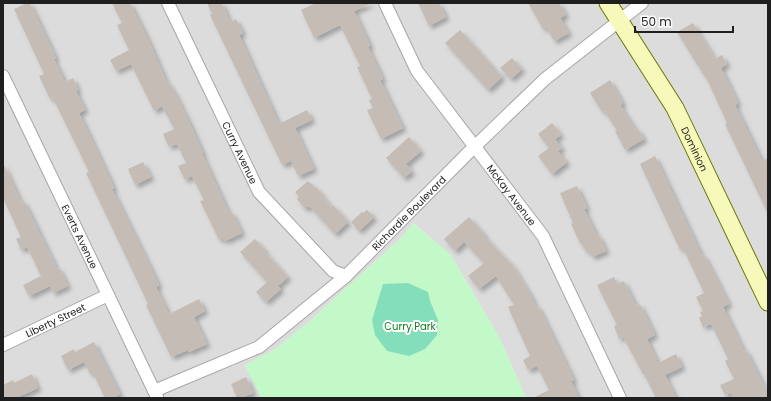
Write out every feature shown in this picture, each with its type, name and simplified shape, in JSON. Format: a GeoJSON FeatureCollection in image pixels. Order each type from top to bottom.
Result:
{"type":"FeatureCollection","features":[{"type":"Feature","properties":{"kind":"street","name":"Curry Avenue"},"geometry":{"type":"LineString","coordinates":[[168,3],[259,192],[333,271],[346,276]]}},
{"type":"Feature","properties":{"kind":"street","name":"McKay Avenue"},"geometry":{"type":"LineString","coordinates":[[385,3],[417,71],[543,236],[620,398]]}},
{"type":"Feature","properties":{"kind":"street","name":"Dominion"},"geometry":{"type":"LineString","coordinates":[[608,3],[675,108],[768,302]]}},
{"type":"Feature","properties":{"kind":"street","name":"Richardie Boulevard"},"geometry":{"type":"LineString","coordinates":[[155,394],[258,347],[346,276],[545,78],[642,3]]}},
{"type":"Feature","properties":{"kind":"street","name":"Everts Avenue"},"geometry":{"type":"LineString","coordinates":[[3,76],[155,394]]}},
{"type":"Feature","properties":{"kind":"street","name":"Liberty Street"},"geometry":{"type":"LineString","coordinates":[[3,345],[108,295]]}},
{"type":"Feature","properties":{"kind":"shaded area"},"geometry":{"type":"Polygon","coordinates":[[[3,3],[768,3],[768,398],[526,398],[499,337],[451,256],[414,223],[401,238],[310,321],[277,348],[245,365],[261,398],[3,398],[3,3]]]}},
{"type":"Feature","properties":{"kind":"green space","name":"Curry Park"},"geometry":{"type":"Polygon","coordinates":[[[413,223],[451,255],[499,337],[526,398],[261,398],[245,365],[277,348],[310,321],[401,238],[413,223]]]}},
{"type":"Feature","properties":{"kind":"green space"},"geometry":{"type":"Polygon","coordinates":[[[408,283],[428,292],[438,320],[437,335],[425,349],[409,356],[387,351],[375,335],[372,320],[383,284],[408,283]]]}},
{"type":"Feature","properties":{"kind":"building"},"geometry":{"type":"Polygon","coordinates":[[[30,3],[56,58],[54,59],[65,82],[73,78],[78,90],[76,91],[85,110],[79,113],[114,188],[112,189],[159,285],[156,287],[169,314],[199,299],[205,311],[194,317],[207,344],[189,352],[188,350],[171,357],[146,305],[148,304],[86,173],[89,172],[53,98],[50,99],[39,76],[44,74],[14,9],[30,3]]]}},
{"type":"Feature","properties":{"kind":"building"},"geometry":{"type":"Polygon","coordinates":[[[112,3],[130,3],[167,83],[168,82],[176,95],[190,124],[229,213],[232,212],[242,233],[225,241],[223,238],[219,240],[200,201],[204,200],[192,176],[185,180],[178,166],[186,163],[177,144],[169,147],[163,134],[174,129],[162,106],[154,111],[131,64],[116,71],[110,60],[129,50],[117,25],[122,23],[112,3]]]}},
{"type":"Feature","properties":{"kind":"building"},"geometry":{"type":"Polygon","coordinates":[[[207,3],[222,3],[230,22],[236,19],[243,33],[239,35],[279,124],[307,110],[312,120],[295,128],[314,169],[298,176],[291,161],[282,165],[210,15],[212,14],[207,3]]]}},
{"type":"Feature","properties":{"kind":"building"},"geometry":{"type":"Polygon","coordinates":[[[316,3],[372,3],[354,11],[370,45],[368,47],[383,79],[380,80],[403,128],[381,139],[367,110],[373,108],[369,100],[372,99],[357,67],[360,66],[340,25],[314,38],[301,10],[316,3]]]}},
{"type":"Feature","properties":{"kind":"building"},"geometry":{"type":"Polygon","coordinates":[[[418,3],[439,3],[446,17],[429,26],[418,3]]]}},
{"type":"Feature","properties":{"kind":"building"},"geometry":{"type":"Polygon","coordinates":[[[528,3],[559,3],[566,15],[560,18],[569,33],[554,41],[546,27],[543,29],[528,3]]]}},
{"type":"Feature","properties":{"kind":"building"},"geometry":{"type":"Polygon","coordinates":[[[693,23],[715,59],[722,55],[727,64],[721,68],[738,103],[735,105],[762,161],[768,158],[768,214],[725,124],[727,123],[706,77],[677,32],[693,23]]]}},
{"type":"Feature","properties":{"kind":"building"},"geometry":{"type":"Polygon","coordinates":[[[460,30],[502,77],[488,90],[445,43],[460,30]]]}},
{"type":"Feature","properties":{"kind":"building"},"geometry":{"type":"Polygon","coordinates":[[[512,58],[522,69],[511,79],[500,68],[512,58]]]}},
{"type":"Feature","properties":{"kind":"building"},"geometry":{"type":"Polygon","coordinates":[[[610,80],[623,103],[620,105],[636,130],[638,129],[644,139],[625,150],[615,131],[617,130],[604,111],[602,112],[590,93],[610,80]]]}},
{"type":"Feature","properties":{"kind":"building"},"geometry":{"type":"Polygon","coordinates":[[[552,123],[561,135],[555,139],[562,148],[558,151],[567,162],[552,174],[538,156],[549,148],[538,134],[552,123]]]}},
{"type":"Feature","properties":{"kind":"building"},"geometry":{"type":"Polygon","coordinates":[[[409,137],[421,151],[406,164],[412,171],[404,178],[386,158],[409,137]]]}},
{"type":"Feature","properties":{"kind":"building"},"geometry":{"type":"Polygon","coordinates":[[[655,156],[702,256],[704,255],[729,304],[723,307],[744,351],[746,350],[768,393],[768,398],[733,398],[731,393],[725,395],[720,385],[734,379],[725,361],[728,359],[711,324],[703,327],[699,318],[702,316],[700,312],[703,311],[696,297],[704,293],[683,248],[680,250],[640,164],[655,156]]]}},
{"type":"Feature","properties":{"kind":"building"},"geometry":{"type":"Polygon","coordinates":[[[143,162],[151,177],[135,185],[128,169],[143,162]]]}},
{"type":"Feature","properties":{"kind":"building"},"geometry":{"type":"Polygon","coordinates":[[[3,163],[21,202],[24,201],[57,269],[59,268],[68,286],[53,293],[50,286],[29,296],[23,285],[41,276],[27,247],[21,250],[16,239],[21,237],[3,198],[3,163]]]}},
{"type":"Feature","properties":{"kind":"building"},"geometry":{"type":"Polygon","coordinates":[[[308,181],[315,188],[317,188],[331,207],[333,205],[348,222],[335,234],[311,208],[308,206],[305,209],[297,199],[299,197],[295,192],[308,181]]]}},
{"type":"Feature","properties":{"kind":"building"},"geometry":{"type":"Polygon","coordinates":[[[577,186],[587,208],[584,209],[597,236],[599,235],[606,251],[592,257],[589,251],[586,252],[582,244],[581,245],[571,224],[573,223],[560,193],[577,186]]]}},
{"type":"Feature","properties":{"kind":"building"},"geometry":{"type":"Polygon","coordinates":[[[367,210],[374,217],[359,231],[351,222],[362,212],[363,213],[367,210]]]}},
{"type":"Feature","properties":{"kind":"building"},"geometry":{"type":"Polygon","coordinates":[[[469,217],[485,235],[484,236],[513,266],[536,307],[538,306],[574,380],[571,381],[579,398],[533,398],[549,390],[537,366],[528,370],[523,360],[530,356],[508,307],[514,305],[496,276],[479,289],[468,276],[484,263],[464,242],[455,251],[444,239],[469,217]]]}},
{"type":"Feature","properties":{"kind":"building"},"geometry":{"type":"Polygon","coordinates":[[[255,239],[288,277],[278,286],[281,289],[266,302],[256,292],[267,282],[240,252],[255,239]]]}},
{"type":"Feature","properties":{"kind":"building"},"geometry":{"type":"Polygon","coordinates":[[[614,277],[617,284],[624,281],[636,306],[640,304],[655,335],[647,339],[658,363],[676,354],[682,367],[665,375],[676,398],[656,398],[623,337],[619,339],[614,326],[617,325],[597,285],[614,277]]]}},
{"type":"Feature","properties":{"kind":"building"},"geometry":{"type":"Polygon","coordinates":[[[94,342],[120,394],[113,398],[105,398],[93,373],[90,374],[84,362],[68,370],[61,356],[74,349],[75,352],[94,342]]]}},
{"type":"Feature","properties":{"kind":"building"},"geometry":{"type":"Polygon","coordinates":[[[32,374],[38,388],[16,398],[3,398],[3,385],[13,380],[14,383],[32,374]]]}},
{"type":"Feature","properties":{"kind":"building"},"geometry":{"type":"Polygon","coordinates":[[[246,377],[253,393],[237,398],[231,384],[246,377]]]}}]}
